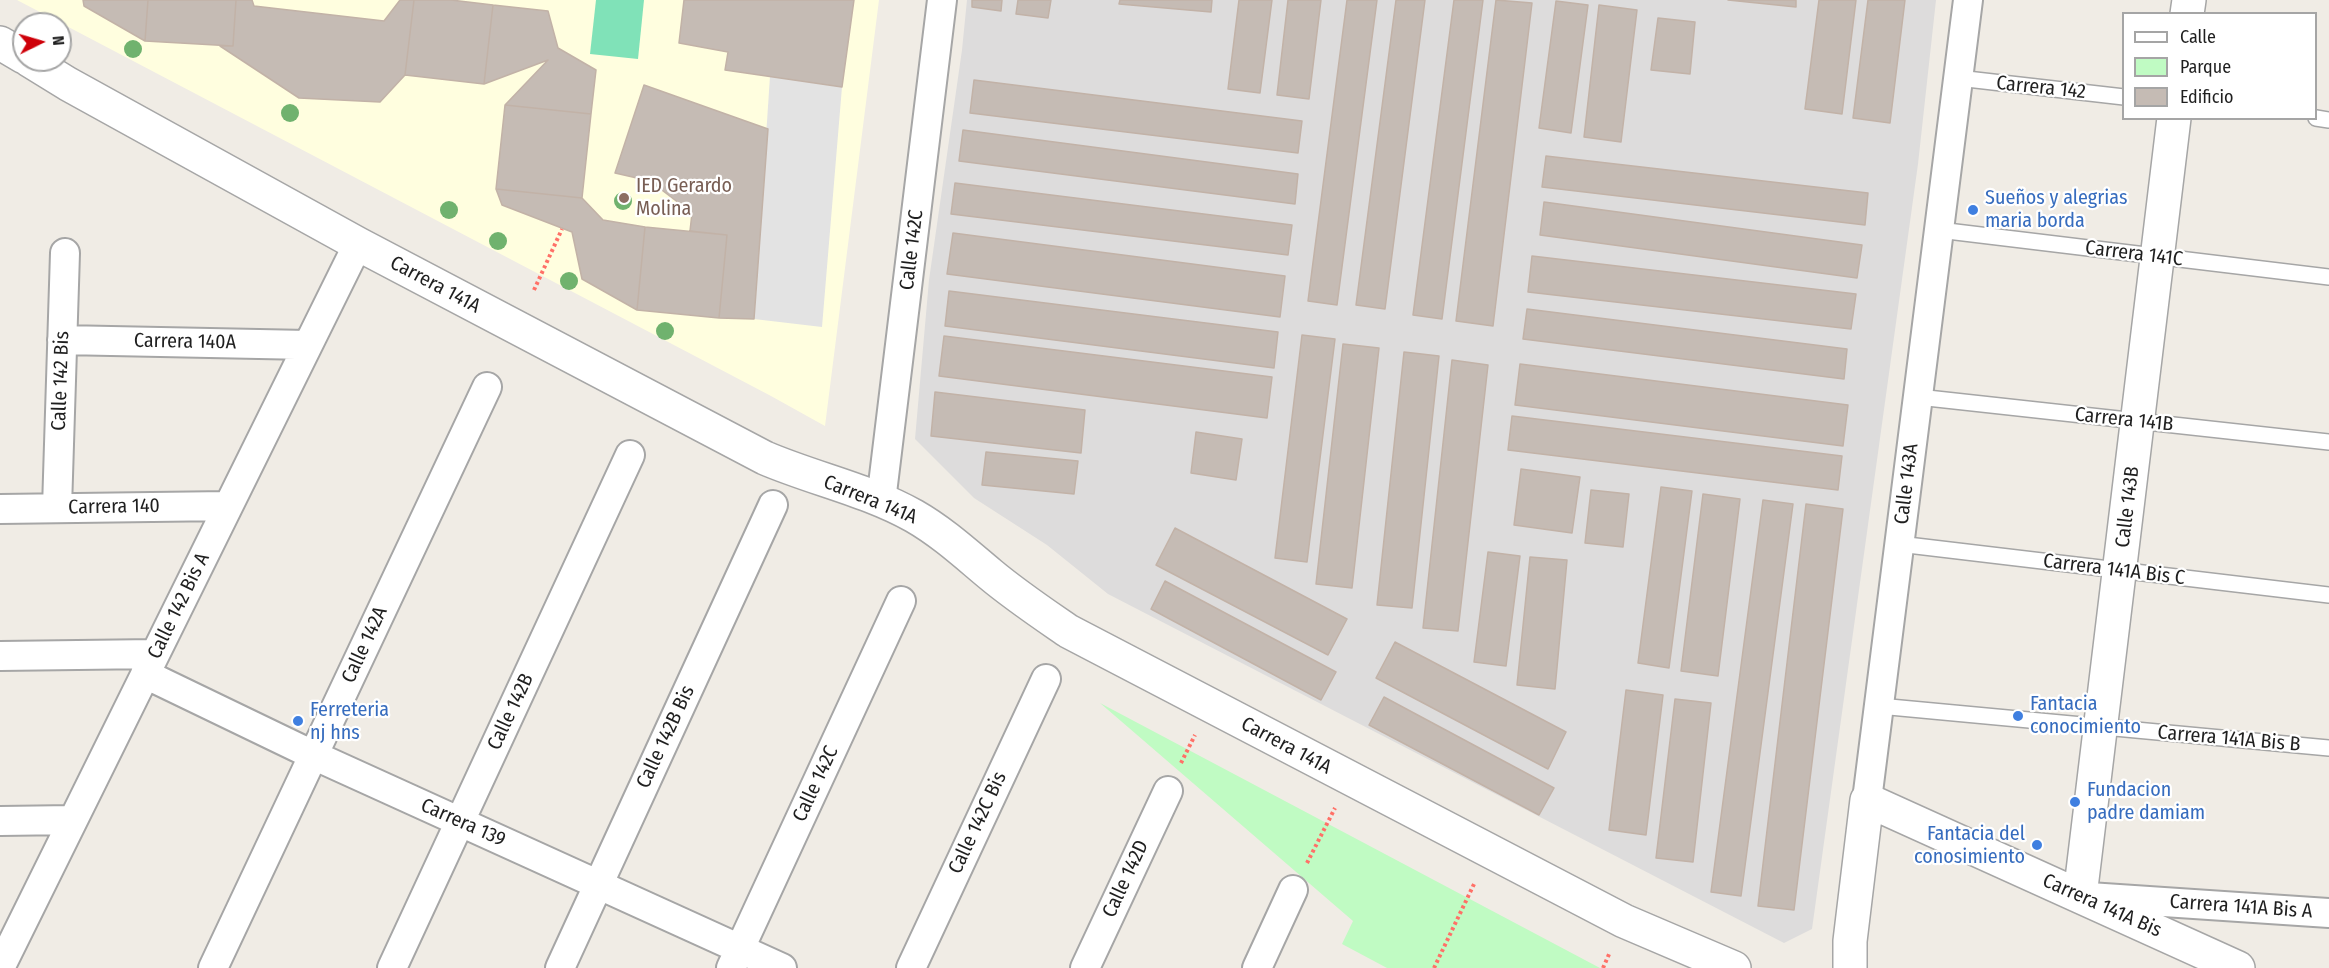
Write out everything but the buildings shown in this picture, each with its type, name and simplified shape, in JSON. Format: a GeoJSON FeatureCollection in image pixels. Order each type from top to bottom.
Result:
{"type":"FeatureCollection","features":[{"type":"Feature","properties":{"kind":"street","name":"Calle 142C"},"geometry":{"type":"LineString","coordinates":[[881,501],[942,0]]}},
{"type":"Feature","properties":{"kind":"street","name":"Calle 143A"},"geometry":{"type":"LineString","coordinates":[[1850,968],[1850,941],[1867,800],[1968,0]]}},
{"type":"Feature","properties":{"kind":"street","name":"Carrera 141A"},"geometry":{"type":"LineString","coordinates":[[48,72],[358,244],[765,458],[881,501],[914,516],[946,537],[992,576],[1068,631],[1209,706],[1624,921],[1734,968]]}},
{"type":"Feature","properties":{"kind":"street","name":"Calle 143B"},"geometry":{"type":"LineString","coordinates":[[2080,896],[2174,120]]}},
{"type":"Feature","properties":{"kind":"street","name":"Calle 142 Bis A"},"geometry":{"type":"LineString","coordinates":[[0,968],[358,244]]}},
{"type":"Feature","properties":{"kind":"street","name":"Calle 142 Bis"},"geometry":{"type":"LineString","coordinates":[[57,508],[65,253]]}},
{"type":"Feature","properties":{"kind":"street","name":"Carrera 140A"},"geometry":{"type":"LineString","coordinates":[[62,340],[308,345]]}},
{"type":"Feature","properties":{"kind":"street","name":"Calle 142A"},"geometry":{"type":"LineString","coordinates":[[213,968],[487,387]]}},
{"type":"Feature","properties":{"kind":"street","name":"Calle 142B"},"geometry":{"type":"LineString","coordinates":[[392,968],[630,455]]}},
{"type":"Feature","properties":{"kind":"street","name":"Carrera 140"},"geometry":{"type":"LineString","coordinates":[[0,509],[228,506]]}},
{"type":"Feature","properties":{"kind":"street","name":"Calle 142B Bis"},"geometry":{"type":"LineString","coordinates":[[560,968],[772,506]]}},
{"type":"Feature","properties":{"kind":"street","name":"Calle 142C"},"geometry":{"type":"LineString","coordinates":[[735,958],[901,601]]}},
{"type":"Feature","properties":{"kind":"street","name":"Carrera 139"},"geometry":{"type":"LineString","coordinates":[[0,656],[150,664],[313,755],[598,885],[735,958],[782,968]]}},
{"type":"Feature","properties":{"kind":"street","name":"Calle 142C Bis"},"geometry":{"type":"LineString","coordinates":[[910,968],[1046,679]]}},
{"type":"Feature","properties":{"kind":"street","name":"Calle 142D"},"geometry":{"type":"LineString","coordinates":[[1085,968],[1168,791]]}},
{"type":"Feature","properties":{"kind":"street","name":"Carrera 141A Bis"},"geometry":{"type":"LineString","coordinates":[[1867,800],[2238,968]]}},
{"type":"Feature","properties":{"kind":"street"},"geometry":{"type":"LineString","coordinates":[[0,821],[73,820]]}},
{"type":"Feature","properties":{"kind":"street"},"geometry":{"type":"LineString","coordinates":[[1257,968],[1293,891]]}},
{"type":"Feature","properties":{"kind":"street","name":"Carrera 141A Bis A"},"geometry":{"type":"LineString","coordinates":[[2080,896],[2329,913]]}},
{"type":"Feature","properties":{"kind":"lane","name":"Carrera 142"},"geometry":{"type":"LineString","coordinates":[[1958,78],[2122,97]]}},
{"type":"Feature","properties":{"kind":"lane","name":"Carrera 141C"},"geometry":{"type":"LineString","coordinates":[[1939,230],[2329,277]]}},
{"type":"Feature","properties":{"kind":"lane","name":"Carrera 141B"},"geometry":{"type":"LineString","coordinates":[[1918,397],[2329,442]]}},
{"type":"Feature","properties":{"kind":"lane","name":"Carrera 141A Bis C"},"geometry":{"type":"LineString","coordinates":[[1899,544],[2329,595]]}},
{"type":"Feature","properties":{"kind":"lane","name":"Carrera 141A Bis B"},"geometry":{"type":"LineString","coordinates":[[1879,706],[2329,748]]}},
{"type":"Feature","properties":{"kind":"path"},"geometry":{"type":"LineString","coordinates":[[534,290],[562,229]]}},
{"type":"Feature","properties":{"kind":"path"},"geometry":{"type":"LineString","coordinates":[[1168,791],[1209,706]]}},
{"type":"Feature","properties":{"kind":"path"},"geometry":{"type":"LineString","coordinates":[[1293,891],[1350,779]]}},
{"type":"Feature","properties":{"kind":"path"},"geometry":{"type":"LineString","coordinates":[[1434,968],[1489,852]]}},
{"type":"Feature","properties":{"kind":"shaded area","name":"IED Gerardo Molina"},"geometry":{"type":"Polygon","coordinates":[[[17,0],[879,0],[825,426],[72,29],[72,12],[40,12],[17,0]]]}},
{"type":"Feature","properties":{"kind":"shaded area"},"geometry":{"type":"Polygon","coordinates":[[[967,0],[1936,0],[1918,164],[1812,929],[1784,943],[1108,594],[1047,545],[974,498],[915,439],[929,280],[967,0]]]}},
{"type":"Feature","properties":{"kind":"shaded area"},"geometry":{"type":"Polygon","coordinates":[[[770,76],[842,87],[822,327],[754,319],[770,76]]]}},
{"type":"Feature","properties":{"kind":"green space"},"geometry":{"type":"Polygon","coordinates":[[[596,0],[644,0],[638,59],[590,54],[596,0]]]}},
{"type":"Feature","properties":{"kind":"green space"},"geometry":{"type":"Polygon","coordinates":[[[1100,703],[1600,968],[1387,968],[1342,944],[1353,921],[1100,703]]]}},
{"type":"Feature","properties":{"kind":"place","name":"IED Gerardo Molina"},"geometry":{"type":"Point","coordinates":[624,198]}},
{"type":"Feature","properties":{"kind":"place","name":"Sueños y alegrias maria borda"},"geometry":{"type":"Point","coordinates":[1973,210]}},
{"type":"Feature","properties":{"kind":"place","name":"Fantacia conocimiento"},"geometry":{"type":"Point","coordinates":[2018,716]}},
{"type":"Feature","properties":{"kind":"place","name":"Ferreteria nj hns"},"geometry":{"type":"Point","coordinates":[298,721]}},
{"type":"Feature","properties":{"kind":"place","name":"Fundacion padre damiam"},"geometry":{"type":"Point","coordinates":[2075,802]}},
{"type":"Feature","properties":{"kind":"place","name":"Fantacia del conosimiento"},"geometry":{"type":"Point","coordinates":[2037,845]}}]}
